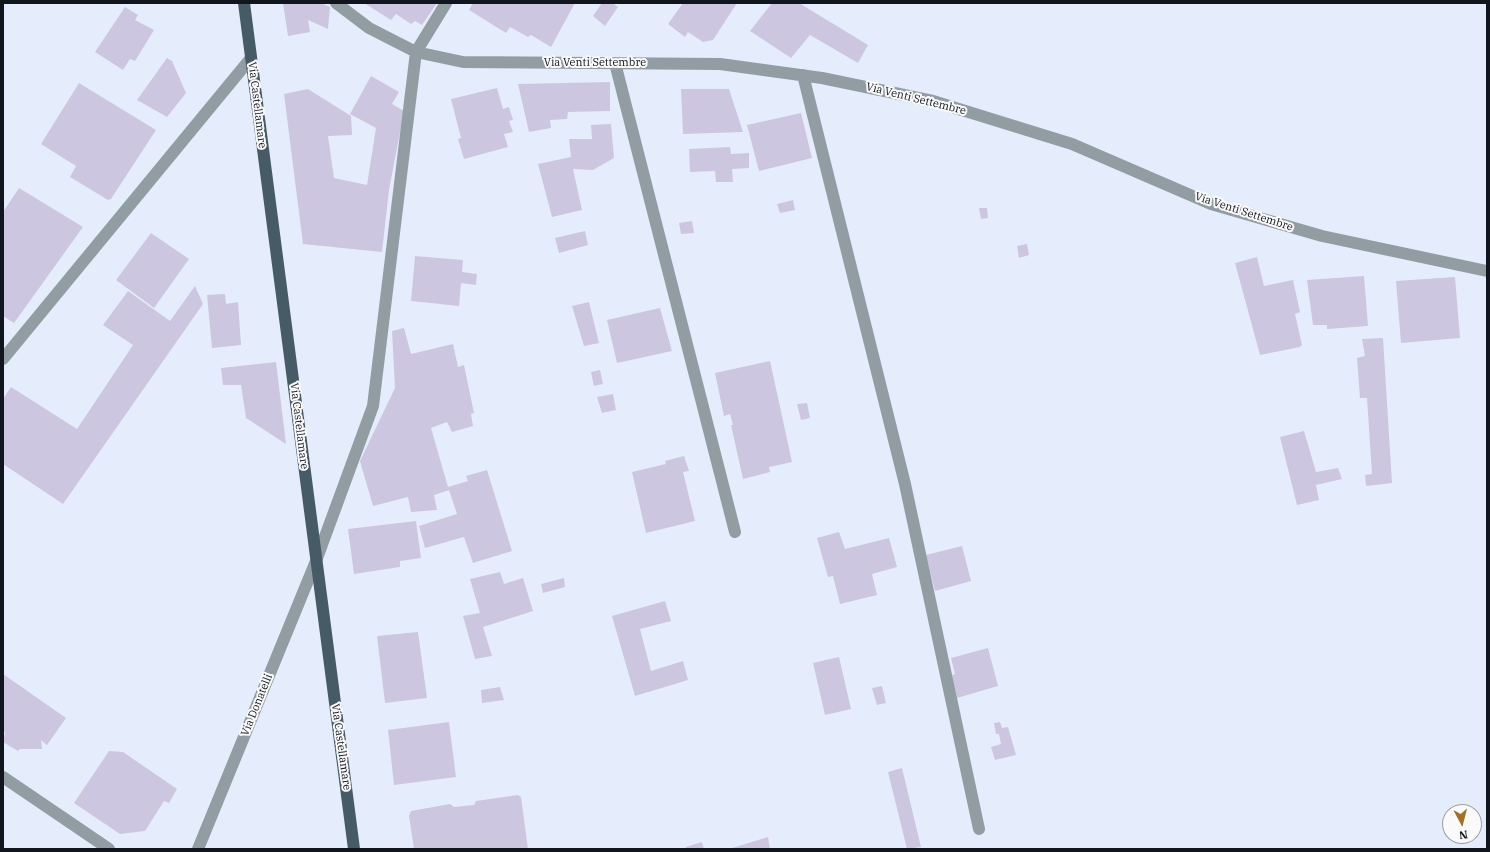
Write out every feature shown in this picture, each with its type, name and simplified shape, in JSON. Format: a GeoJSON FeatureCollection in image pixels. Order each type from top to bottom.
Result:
{"type":"FeatureCollection","features":[{"type":"Feature","properties":{"kind":"main road","name":"Via Castellamare"},"geometry":{"type":"LineString","coordinates":[[244,3],[354,849]]}},
{"type":"Feature","properties":{"kind":"street","name":"Via Venti Settembre"},"geometry":{"type":"LineString","coordinates":[[336,3],[369,28],[416,52],[463,62],[720,64],[804,75],[932,101],[1072,144],[1211,204],[1322,236],[1487,271]]}},
{"type":"Feature","properties":{"kind":"street"},"geometry":{"type":"LineString","coordinates":[[416,52],[446,3]]}},
{"type":"Feature","properties":{"kind":"street","name":"Via Donatelli"},"geometry":{"type":"LineString","coordinates":[[198,849],[316,561],[372,406],[416,52]]}},
{"type":"Feature","properties":{"kind":"street"},"geometry":{"type":"LineString","coordinates":[[3,359],[251,58]]}},
{"type":"Feature","properties":{"kind":"street"},"geometry":{"type":"LineString","coordinates":[[615,63],[735,532]]}},
{"type":"Feature","properties":{"kind":"street"},"geometry":{"type":"LineString","coordinates":[[804,75],[905,484],[979,829]]}},
{"type":"Feature","properties":{"kind":"street"},"geometry":{"type":"LineString","coordinates":[[3,777],[109,849]]}},
{"type":"Feature","properties":{"kind":"building"},"geometry":{"type":"Polygon","coordinates":[[[283,3],[321,3],[330,7],[328,29],[308,20],[310,32],[288,36],[283,3]]]}},
{"type":"Feature","properties":{"kind":"building"},"geometry":{"type":"Polygon","coordinates":[[[364,3],[437,3],[422,25],[415,21],[411,24],[396,14],[391,20],[364,3]]]}},
{"type":"Feature","properties":{"kind":"building"},"geometry":{"type":"Polygon","coordinates":[[[473,3],[575,3],[551,47],[531,35],[528,37],[510,27],[506,33],[469,10],[473,3]]]}},
{"type":"Feature","properties":{"kind":"building"},"geometry":{"type":"Polygon","coordinates":[[[602,3],[612,3],[618,7],[605,26],[593,16],[602,3]]]}},
{"type":"Feature","properties":{"kind":"building"},"geometry":{"type":"Polygon","coordinates":[[[683,3],[737,3],[713,40],[703,42],[688,32],[685,37],[668,24],[683,3]]]}},
{"type":"Feature","properties":{"kind":"building"},"geometry":{"type":"Polygon","coordinates":[[[772,3],[799,3],[868,45],[858,63],[810,35],[791,58],[750,31],[772,3]]]}},
{"type":"Feature","properties":{"kind":"building"},"geometry":{"type":"Polygon","coordinates":[[[125,7],[138,15],[135,20],[154,30],[135,61],[130,59],[123,70],[95,52],[125,7]]]}},
{"type":"Feature","properties":{"kind":"building"},"geometry":{"type":"Polygon","coordinates":[[[167,58],[172,61],[186,93],[167,117],[137,100],[167,58]]]}},
{"type":"Feature","properties":{"kind":"building"},"geometry":{"type":"Polygon","coordinates":[[[371,76],[399,92],[392,104],[404,111],[389,190],[382,252],[303,244],[284,94],[308,89],[351,116],[352,135],[328,136],[334,178],[367,185],[376,128],[350,114],[371,76]]]}},
{"type":"Feature","properties":{"kind":"building"},"geometry":{"type":"Polygon","coordinates":[[[610,82],[610,111],[568,112],[567,119],[550,120],[551,128],[529,132],[518,84],[610,82]]]}},
{"type":"Feature","properties":{"kind":"building"},"geometry":{"type":"Polygon","coordinates":[[[79,83],[156,130],[111,199],[108,200],[70,177],[76,166],[41,144],[79,83]]]}},
{"type":"Feature","properties":{"kind":"building"},"geometry":{"type":"Polygon","coordinates":[[[497,88],[503,109],[509,107],[513,120],[509,121],[513,132],[504,134],[508,147],[464,159],[458,139],[461,138],[451,99],[497,88]]]}},
{"type":"Feature","properties":{"kind":"building"},"geometry":{"type":"Polygon","coordinates":[[[681,89],[729,89],[743,132],[683,134],[681,89]]]}},
{"type":"Feature","properties":{"kind":"building"},"geometry":{"type":"Polygon","coordinates":[[[801,113],[812,158],[759,171],[747,125],[801,113]]]}},
{"type":"Feature","properties":{"kind":"building"},"geometry":{"type":"Polygon","coordinates":[[[611,124],[614,158],[593,170],[573,169],[582,210],[552,217],[538,164],[571,157],[569,139],[592,139],[591,125],[611,124]]]}},
{"type":"Feature","properties":{"kind":"building"},"geometry":{"type":"Polygon","coordinates":[[[730,147],[731,154],[749,153],[749,168],[732,169],[733,182],[716,182],[715,171],[690,172],[689,149],[730,147]]]}},
{"type":"Feature","properties":{"kind":"building"},"geometry":{"type":"Polygon","coordinates":[[[19,188],[83,227],[14,323],[3,316],[3,212],[19,188]]]}},
{"type":"Feature","properties":{"kind":"building"},"geometry":{"type":"Polygon","coordinates":[[[793,200],[795,210],[780,213],[777,204],[793,200]]]}},
{"type":"Feature","properties":{"kind":"building"},"geometry":{"type":"Polygon","coordinates":[[[979,208],[987,208],[988,218],[981,219],[979,208]]]}},
{"type":"Feature","properties":{"kind":"building"},"geometry":{"type":"Polygon","coordinates":[[[692,221],[694,233],[681,234],[679,223],[692,221]]]}},
{"type":"Feature","properties":{"kind":"building"},"geometry":{"type":"Polygon","coordinates":[[[585,231],[588,245],[559,253],[555,238],[585,231]]]}},
{"type":"Feature","properties":{"kind":"building"},"geometry":{"type":"Polygon","coordinates":[[[151,233],[189,259],[154,308],[116,280],[151,233]]]}},
{"type":"Feature","properties":{"kind":"building"},"geometry":{"type":"Polygon","coordinates":[[[1027,244],[1029,255],[1019,258],[1017,246],[1027,244]]]}},
{"type":"Feature","properties":{"kind":"building"},"geometry":{"type":"Polygon","coordinates":[[[415,256],[463,260],[462,272],[477,274],[476,285],[461,283],[459,306],[411,301],[415,256]]]}},
{"type":"Feature","properties":{"kind":"building"},"geometry":{"type":"Polygon","coordinates":[[[1257,257],[1264,286],[1293,280],[1300,312],[1295,314],[1302,345],[1300,347],[1260,355],[1235,263],[1257,257]]]}},
{"type":"Feature","properties":{"kind":"building"},"geometry":{"type":"Polygon","coordinates":[[[1364,276],[1368,326],[1327,329],[1327,325],[1313,325],[1307,280],[1364,276]]]}},
{"type":"Feature","properties":{"kind":"building"},"geometry":{"type":"Polygon","coordinates":[[[1455,277],[1460,338],[1401,343],[1396,281],[1455,277]]]}},
{"type":"Feature","properties":{"kind":"building"},"geometry":{"type":"Polygon","coordinates":[[[195,286],[203,304],[63,504],[3,464],[3,399],[11,387],[77,429],[133,345],[103,325],[128,291],[170,321],[195,286]]]}},
{"type":"Feature","properties":{"kind":"building"},"geometry":{"type":"Polygon","coordinates":[[[225,294],[226,304],[238,302],[241,345],[212,348],[207,295],[225,294]]]}},
{"type":"Feature","properties":{"kind":"building"},"geometry":{"type":"Polygon","coordinates":[[[589,302],[599,343],[584,346],[572,306],[589,302]]]}},
{"type":"Feature","properties":{"kind":"building"},"geometry":{"type":"Polygon","coordinates":[[[660,308],[672,351],[617,363],[607,320],[660,308]]]}},
{"type":"Feature","properties":{"kind":"building"},"geometry":{"type":"Polygon","coordinates":[[[404,328],[411,354],[453,344],[458,367],[464,365],[474,413],[471,414],[473,426],[452,432],[447,422],[431,428],[448,487],[468,481],[466,476],[487,470],[512,551],[473,563],[464,537],[425,548],[419,526],[457,514],[449,490],[434,495],[437,510],[411,512],[408,497],[373,506],[360,461],[395,388],[392,331],[404,328]]]}},
{"type":"Feature","properties":{"kind":"building"},"geometry":{"type":"Polygon","coordinates":[[[1383,338],[1392,483],[1366,486],[1365,475],[1372,474],[1367,398],[1360,398],[1357,358],[1365,356],[1362,339],[1383,338]]]}},
{"type":"Feature","properties":{"kind":"building"},"geometry":{"type":"Polygon","coordinates":[[[770,361],[792,462],[769,467],[770,472],[743,479],[731,425],[733,425],[730,414],[724,416],[715,373],[770,361]]]}},
{"type":"Feature","properties":{"kind":"building"},"geometry":{"type":"Polygon","coordinates":[[[276,362],[286,444],[246,418],[241,385],[223,385],[221,368],[276,362]]]}},
{"type":"Feature","properties":{"kind":"building"},"geometry":{"type":"Polygon","coordinates":[[[600,370],[603,384],[594,386],[591,372],[600,370]]]}},
{"type":"Feature","properties":{"kind":"building"},"geometry":{"type":"Polygon","coordinates":[[[613,394],[616,410],[602,413],[597,397],[613,394]]]}},
{"type":"Feature","properties":{"kind":"building"},"geometry":{"type":"Polygon","coordinates":[[[807,403],[810,418],[801,420],[797,404],[807,403]]]}},
{"type":"Feature","properties":{"kind":"building"},"geometry":{"type":"Polygon","coordinates":[[[1304,431],[1316,472],[1338,468],[1342,479],[1316,485],[1319,500],[1297,505],[1280,437],[1304,431]]]}},
{"type":"Feature","properties":{"kind":"building"},"geometry":{"type":"Polygon","coordinates":[[[684,456],[689,471],[683,472],[695,521],[646,533],[632,472],[666,464],[665,461],[684,456]]]}},
{"type":"Feature","properties":{"kind":"building"},"geometry":{"type":"Polygon","coordinates":[[[416,521],[421,558],[400,561],[400,567],[354,574],[348,529],[416,521]]]}},
{"type":"Feature","properties":{"kind":"building"},"geometry":{"type":"Polygon","coordinates":[[[839,532],[845,549],[889,538],[897,567],[872,574],[877,595],[840,604],[833,576],[828,577],[817,538],[839,532]]]}},
{"type":"Feature","properties":{"kind":"building"},"geometry":{"type":"Polygon","coordinates":[[[962,546],[971,581],[935,591],[926,555],[962,546]]]}},
{"type":"Feature","properties":{"kind":"building"},"geometry":{"type":"Polygon","coordinates":[[[500,572],[504,584],[523,578],[533,611],[483,627],[492,656],[475,659],[463,616],[480,613],[470,579],[500,572]]]}},
{"type":"Feature","properties":{"kind":"building"},"geometry":{"type":"Polygon","coordinates":[[[564,578],[565,587],[543,593],[541,584],[564,578]]]}},
{"type":"Feature","properties":{"kind":"building"},"geometry":{"type":"Polygon","coordinates":[[[665,601],[671,621],[640,629],[651,671],[683,661],[688,680],[635,696],[612,616],[665,601]]]}},
{"type":"Feature","properties":{"kind":"building"},"geometry":{"type":"Polygon","coordinates":[[[418,632],[427,698],[385,703],[377,636],[418,632]]]}},
{"type":"Feature","properties":{"kind":"building"},"geometry":{"type":"Polygon","coordinates":[[[988,648],[998,686],[957,698],[952,675],[955,674],[951,658],[988,648]]]}},
{"type":"Feature","properties":{"kind":"building"},"geometry":{"type":"Polygon","coordinates":[[[839,657],[851,709],[825,715],[813,663],[839,657]]]}},
{"type":"Feature","properties":{"kind":"building"},"geometry":{"type":"Polygon","coordinates":[[[3,674],[66,718],[47,745],[41,740],[42,749],[20,749],[18,751],[3,742],[5,733],[3,729],[3,674]]]}},
{"type":"Feature","properties":{"kind":"building"},"geometry":{"type":"Polygon","coordinates":[[[882,686],[886,703],[877,705],[872,688],[882,686]]]}},
{"type":"Feature","properties":{"kind":"building"},"geometry":{"type":"Polygon","coordinates":[[[500,687],[504,700],[482,703],[481,690],[500,687]]]}},
{"type":"Feature","properties":{"kind":"building"},"geometry":{"type":"Polygon","coordinates":[[[449,722],[456,777],[394,785],[388,730],[449,722]]]}},
{"type":"Feature","properties":{"kind":"building"},"geometry":{"type":"Polygon","coordinates":[[[1000,722],[1002,728],[1008,727],[1016,755],[995,760],[991,747],[1001,744],[999,734],[996,734],[994,723],[1000,722]]]}},
{"type":"Feature","properties":{"kind":"building"},"geometry":{"type":"Polygon","coordinates":[[[109,751],[123,752],[177,789],[169,803],[164,801],[145,831],[120,834],[74,803],[109,751]]]}},
{"type":"Feature","properties":{"kind":"building"},"geometry":{"type":"Polygon","coordinates":[[[902,768],[921,847],[907,849],[888,772],[902,768]]]}},
{"type":"Feature","properties":{"kind":"building"},"geometry":{"type":"Polygon","coordinates":[[[518,795],[521,797],[528,849],[414,849],[409,816],[411,811],[450,804],[454,807],[474,805],[476,801],[518,795]]]}},
{"type":"Feature","properties":{"kind":"building"},"geometry":{"type":"Polygon","coordinates":[[[768,837],[770,849],[729,849],[768,837]]]}},
{"type":"Feature","properties":{"kind":"building"},"geometry":{"type":"Polygon","coordinates":[[[702,842],[704,849],[686,849],[686,847],[702,842]]]}}]}
